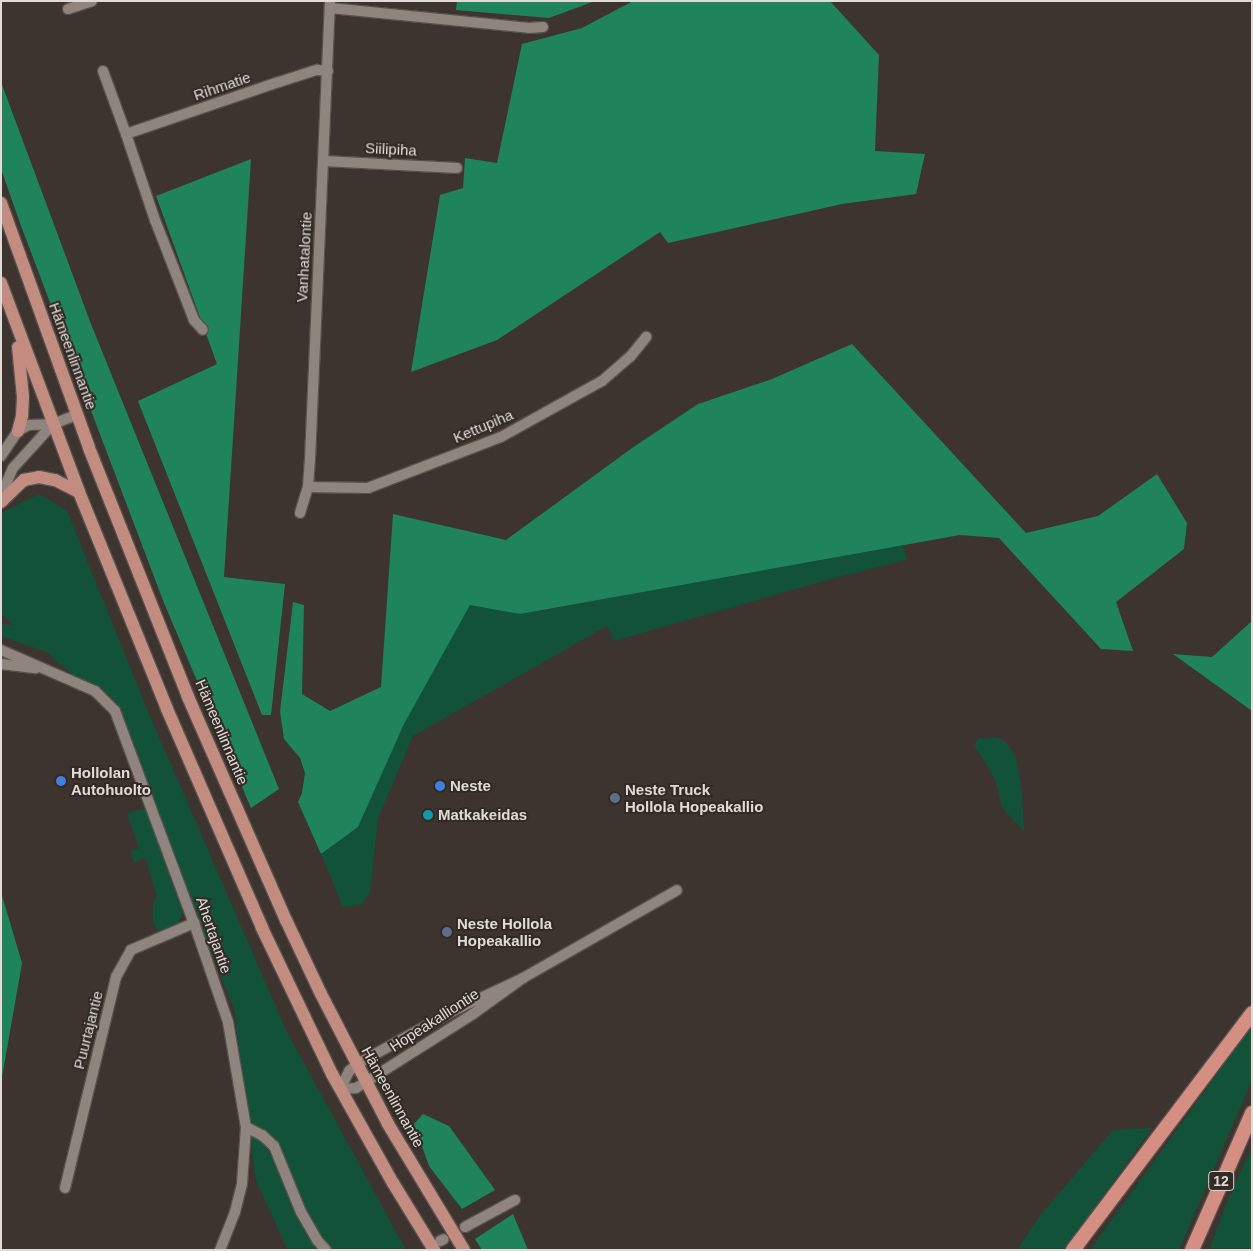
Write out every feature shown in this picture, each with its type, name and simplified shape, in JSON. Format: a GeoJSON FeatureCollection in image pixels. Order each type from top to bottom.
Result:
{"type":"FeatureCollection","features":[{"type":"Feature","properties":{"kind":"highway"},"geometry":{"type":"LineString","coordinates":[[1073,1250],[1252,1013]]}},
{"type":"Feature","properties":{"kind":"highway","name":"12"},"geometry":{"type":"LineString","coordinates":[[1192,1250],[1252,1113]]}},
{"type":"Feature","properties":{"kind":"main road","name":"Hämeenlinnantie"},"geometry":{"type":"LineString","coordinates":[[1,203],[76,415],[192,706],[286,920],[366,1082],[424,1186],[464,1250]]}},
{"type":"Feature","properties":{"kind":"main road"},"geometry":{"type":"LineString","coordinates":[[1,284],[79,492],[167,709],[300,1012],[388,1175],[439,1243]]}},
{"type":"Feature","properties":{"kind":"main road"},"geometry":{"type":"LineString","coordinates":[[14,320],[22,374],[22,416],[18,431]]}},
{"type":"Feature","properties":{"kind":"main road"},"geometry":{"type":"LineString","coordinates":[[1,502],[24,480],[39,477],[54,480],[79,492]]}},
{"type":"Feature","properties":{"kind":"street"},"geometry":{"type":"LineString","coordinates":[[68,9],[92,1]]}},
{"type":"Feature","properties":{"kind":"street"},"geometry":{"type":"LineString","coordinates":[[330,5],[529,28],[544,27]]}},
{"type":"Feature","properties":{"kind":"street","name":"Vanhatalontie"},"geometry":{"type":"LineString","coordinates":[[300,513],[308,487],[330,5]]}},
{"type":"Feature","properties":{"kind":"street"},"geometry":{"type":"LineString","coordinates":[[103,70],[158,229],[194,320],[203,330]]}},
{"type":"Feature","properties":{"kind":"street","name":"Rihmatie"},"geometry":{"type":"LineString","coordinates":[[126,134],[317,70],[328,71]]}},
{"type":"Feature","properties":{"kind":"street","name":"Siilipiha"},"geometry":{"type":"LineString","coordinates":[[324,161],[457,168]]}},
{"type":"Feature","properties":{"kind":"street","name":"Kettupiha"},"geometry":{"type":"LineString","coordinates":[[308,487],[368,488],[501,437],[602,381],[630,357],[646,337]]}},
{"type":"Feature","properties":{"kind":"street"},"geometry":{"type":"LineString","coordinates":[[1,456],[18,431],[29,425],[53,424],[76,415]]}},
{"type":"Feature","properties":{"kind":"street"},"geometry":{"type":"LineString","coordinates":[[1,496],[13,468],[53,424]]}},
{"type":"Feature","properties":{"kind":"street","name":"Ahertajantie"},"geometry":{"type":"LineString","coordinates":[[1,650],[51,670],[95,691],[115,711],[194,923],[228,1022],[246,1127],[242,1184],[235,1212],[220,1250]]}},
{"type":"Feature","properties":{"kind":"street","name":"Ahertajantie"},"geometry":{"type":"LineString","coordinates":[[1,664],[51,670]]}},
{"type":"Feature","properties":{"kind":"street","name":"Hopeakalliontie"},"geometry":{"type":"LineString","coordinates":[[340,1089],[349,1071],[357,1064],[445,1016],[523,978],[677,890]]}},
{"type":"Feature","properties":{"kind":"street","name":"Puurtajantie"},"geometry":{"type":"LineString","coordinates":[[65,1188],[116,977],[131,950],[194,923]]}},
{"type":"Feature","properties":{"kind":"street","name":"Hopeakalliontie"},"geometry":{"type":"LineString","coordinates":[[340,1089],[356,1088],[366,1082],[452,1028],[523,978]]}},
{"type":"Feature","properties":{"kind":"street"},"geometry":{"type":"LineString","coordinates":[[246,1127],[262,1135],[274,1146],[301,1212],[314,1236],[326,1250]]}},
{"type":"Feature","properties":{"kind":"street"},"geometry":{"type":"LineString","coordinates":[[465,1227],[515,1200]]}},
{"type":"Feature","properties":{"kind":"green space"},"geometry":{"type":"Polygon","coordinates":[[[457,1],[595,1],[549,18],[456,10],[457,1]]]}},
{"type":"Feature","properties":{"kind":"green space"},"geometry":{"type":"Polygon","coordinates":[[[633,1],[830,1],[879,55],[875,151],[925,154],[916,194],[842,204],[668,243],[660,232],[497,340],[411,372],[440,195],[463,188],[465,158],[497,163],[522,44],[582,28],[633,1]]]}},
{"type":"Feature","properties":{"kind":"green space"},"geometry":{"type":"Polygon","coordinates":[[[1,82],[91,324],[279,789],[251,808],[164,603],[1,169],[1,82]]]}},
{"type":"Feature","properties":{"kind":"green space"},"geometry":{"type":"Polygon","coordinates":[[[251,159],[224,577],[285,584],[271,715],[262,715],[138,401],[217,364],[156,196],[251,159]]]}},
{"type":"Feature","properties":{"kind":"green space"},"geometry":{"type":"Polygon","coordinates":[[[852,344],[1026,533],[1098,516],[1157,474],[1187,523],[1184,549],[1116,602],[1133,651],[1101,649],[999,538],[960,535],[520,614],[470,605],[404,724],[358,827],[321,854],[298,802],[302,793],[305,773],[300,758],[284,739],[280,712],[293,602],[304,605],[302,694],[330,711],[381,687],[393,514],[506,540],[632,448],[698,404],[772,379],[852,344]]]}},
{"type":"Feature","properties":{"kind":"green space"},"geometry":{"type":"Polygon","coordinates":[[[39,494],[67,511],[146,707],[286,1030],[406,1250],[288,1250],[256,1181],[234,1009],[115,711],[46,652],[1,636],[1,623],[15,626],[1,614],[1,513],[39,494]]]}},
{"type":"Feature","properties":{"kind":"green space"},"geometry":{"type":"Polygon","coordinates":[[[903,545],[907,560],[831,579],[614,641],[607,626],[413,736],[378,818],[370,892],[361,905],[343,907],[321,854],[358,827],[404,724],[470,604],[521,614],[903,545]]]}},
{"type":"Feature","properties":{"kind":"green space"},"geometry":{"type":"Polygon","coordinates":[[[1252,621],[1252,711],[1173,654],[1212,657],[1252,621]]]}},
{"type":"Feature","properties":{"kind":"green space"},"geometry":{"type":"Polygon","coordinates":[[[996,737],[1005,741],[1016,757],[1022,792],[1024,831],[1003,809],[995,779],[974,745],[978,739],[996,737]]]}},
{"type":"Feature","properties":{"kind":"green space"},"geometry":{"type":"Polygon","coordinates":[[[146,808],[183,913],[176,926],[165,933],[157,930],[153,923],[153,903],[157,896],[145,857],[134,863],[130,852],[139,848],[127,813],[146,808]]]}},
{"type":"Feature","properties":{"kind":"green space"},"geometry":{"type":"Polygon","coordinates":[[[1,892],[22,963],[1,1083],[1,892]]]}},
{"type":"Feature","properties":{"kind":"green space"},"geometry":{"type":"Polygon","coordinates":[[[1252,1026],[1252,1080],[1179,1250],[1090,1250],[1252,1026]]]}},
{"type":"Feature","properties":{"kind":"green space"},"geometry":{"type":"Polygon","coordinates":[[[423,1114],[449,1126],[495,1190],[462,1209],[429,1166],[414,1124],[423,1114]]]}},
{"type":"Feature","properties":{"kind":"green space"},"geometry":{"type":"Polygon","coordinates":[[[1152,1128],[1064,1250],[1017,1250],[1039,1217],[1113,1130],[1152,1128]]]}},
{"type":"Feature","properties":{"kind":"green space"},"geometry":{"type":"Polygon","coordinates":[[[1252,1147],[1252,1250],[1209,1250],[1227,1202],[1252,1147]]]}},
{"type":"Feature","properties":{"kind":"green space"},"geometry":{"type":"Polygon","coordinates":[[[513,1214],[528,1250],[482,1250],[475,1239],[513,1214]]]}},
{"type":"Feature","properties":{"kind":"place","name":"Hollolan Autohuolto"},"geometry":{"type":"Point","coordinates":[61,781]}},
{"type":"Feature","properties":{"kind":"place","name":"Neste"},"geometry":{"type":"Point","coordinates":[440,786]}},
{"type":"Feature","properties":{"kind":"place","name":"Neste Truck Hollola Hopeakallio"},"geometry":{"type":"Point","coordinates":[615,798]}},
{"type":"Feature","properties":{"kind":"place","name":"Matkakeidas"},"geometry":{"type":"Point","coordinates":[428,815]}},
{"type":"Feature","properties":{"kind":"place","name":"Neste Hollola Hopeakallio"},"geometry":{"type":"Point","coordinates":[447,932]}}]}
